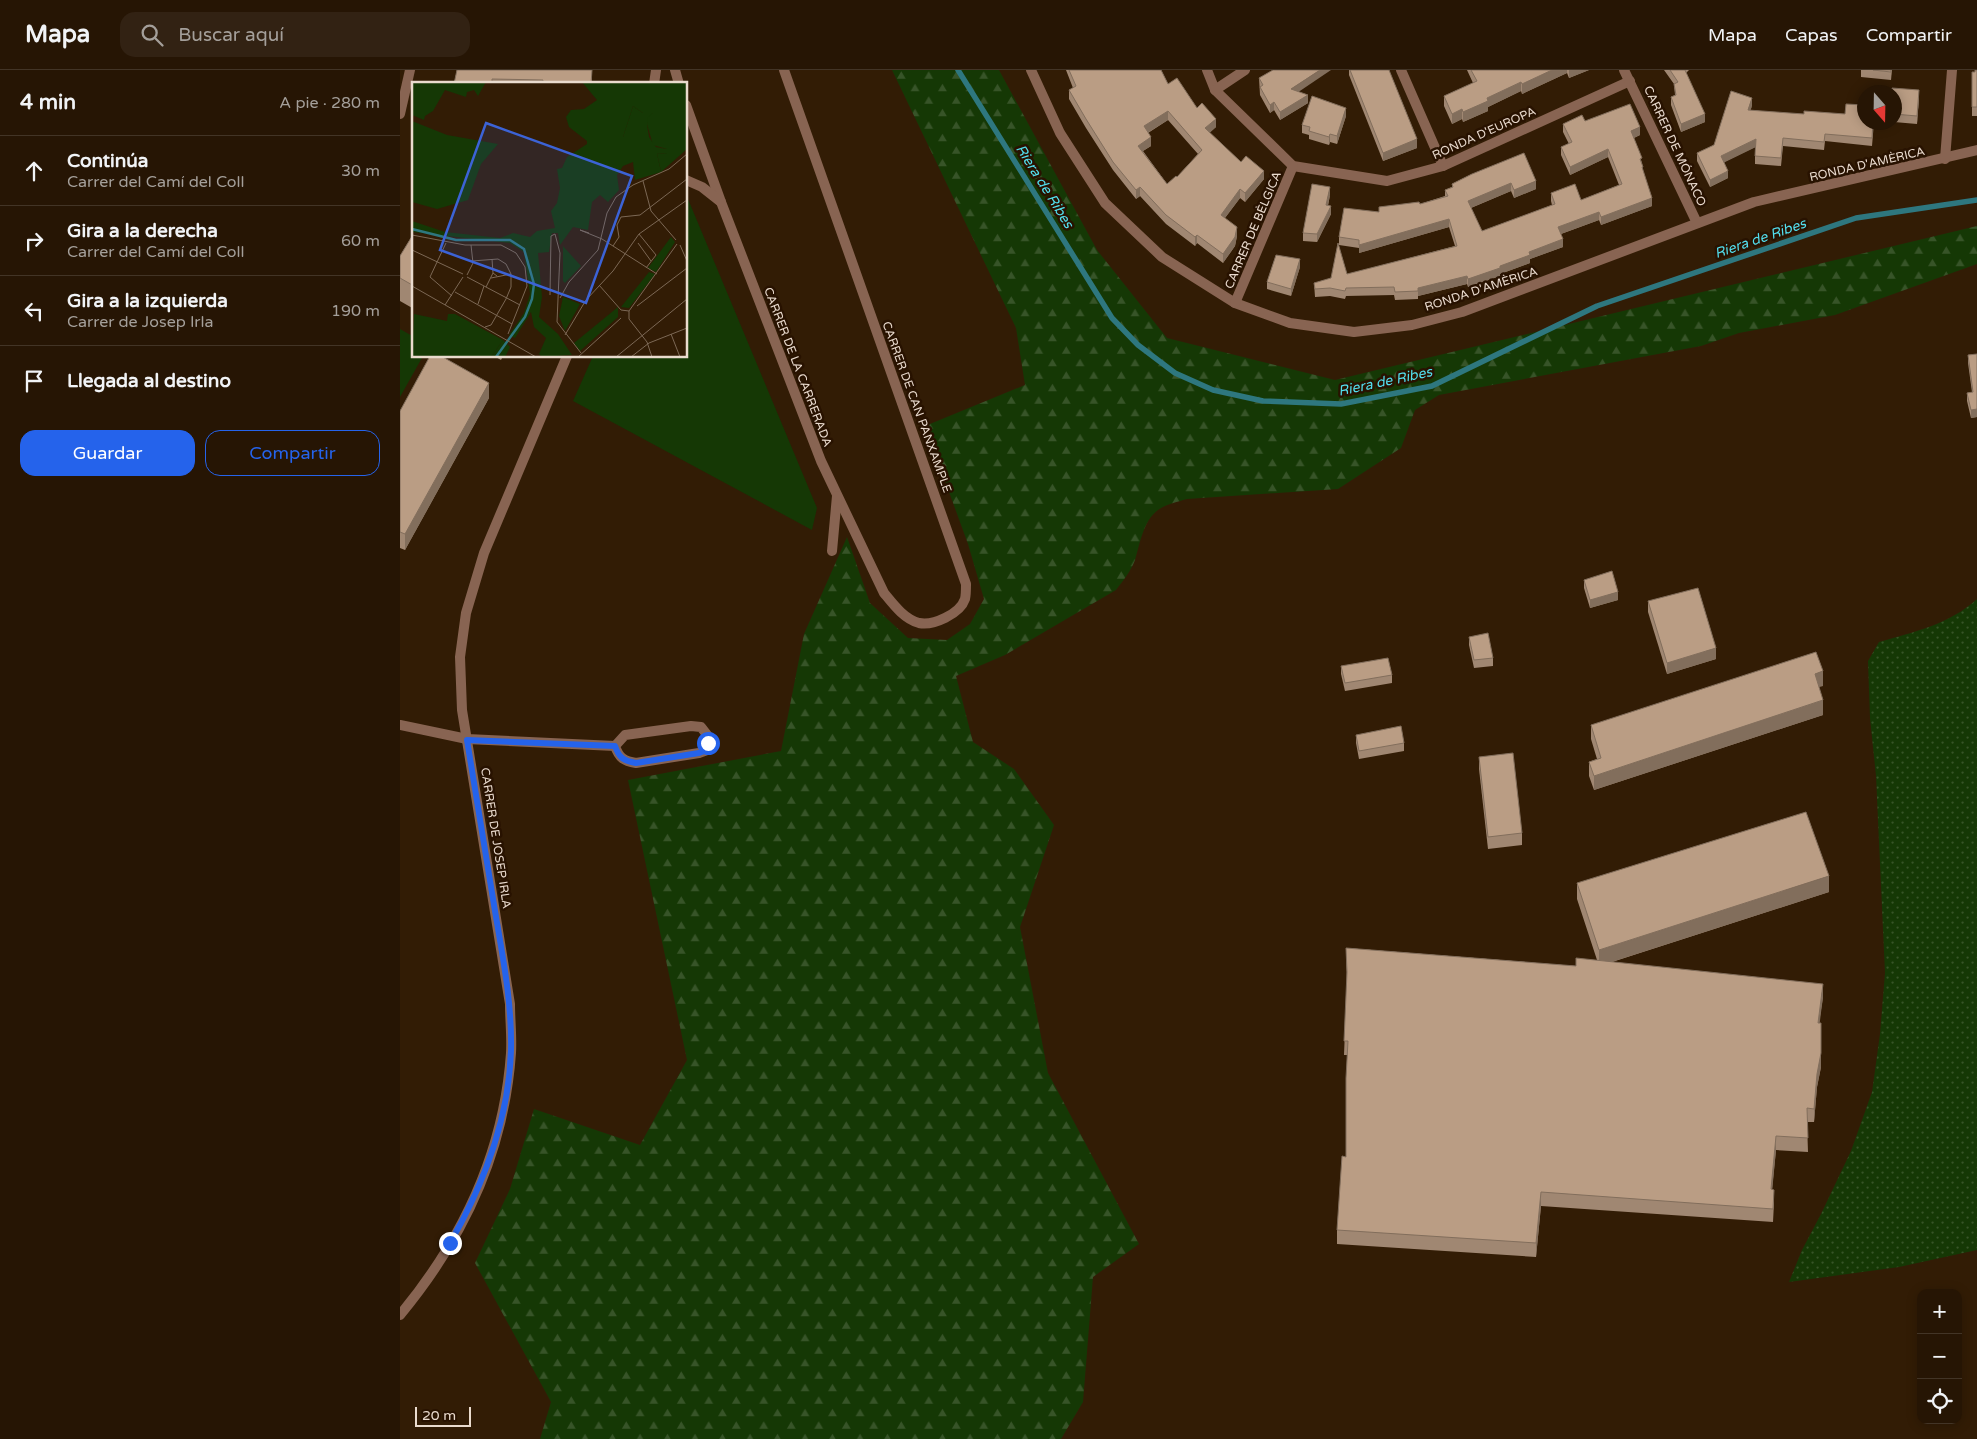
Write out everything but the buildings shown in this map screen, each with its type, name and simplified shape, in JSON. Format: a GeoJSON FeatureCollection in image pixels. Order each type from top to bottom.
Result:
{"type":"FeatureCollection","features":[{"type":"Feature","properties":{"kind":"street"},"geometry":{"type":"LineString","coordinates":[[400,114],[410,70]]}},
{"type":"Feature","properties":{"kind":"street","name":"CARRER DE CAN PANXAMPLE"},"geometry":{"type":"LineString","coordinates":[[784,70],[966,584],[964,601],[953,614],[935,623],[919,623],[908,618],[894,606],[884,593],[858,538]]}},
{"type":"Feature","properties":{"kind":"street","name":"RONDA D'AMÈRICA"},"geometry":{"type":"LineString","coordinates":[[1032,70],[1060,133],[1105,203],[1162,257],[1236,303],[1290,323],[1354,332],[1412,325],[1462,312],[1754,202],[1977,150]]}},
{"type":"Feature","properties":{"kind":"street"},"geometry":{"type":"LineString","coordinates":[[1207,70],[1215,90],[1293,166]]}},
{"type":"Feature","properties":{"kind":"street"},"geometry":{"type":"LineString","coordinates":[[1215,90],[1245,70]]}},
{"type":"Feature","properties":{"kind":"street"},"geometry":{"type":"LineString","coordinates":[[1401,70],[1443,166]]}},
{"type":"Feature","properties":{"kind":"street","name":"CARRER DE MÓNACO"},"geometry":{"type":"LineString","coordinates":[[1624,70],[1630,75],[1697,223]]}},
{"type":"Feature","properties":{"kind":"street"},"geometry":{"type":"LineString","coordinates":[[1945,159],[1952,70]]}},
{"type":"Feature","properties":{"kind":"street","name":"RONDA D'EUROPA"},"geometry":{"type":"LineString","coordinates":[[1293,166],[1387,181],[1443,166],[1630,75]]}},
{"type":"Feature","properties":{"kind":"street","name":"CARRER DE LA CARRERADA"},"geometry":{"type":"LineString","coordinates":[[688,111],[721,202],[821,461],[858,538]]}},
{"type":"Feature","properties":{"kind":"street","name":"CARRER DE BÈLGICA"},"geometry":{"type":"LineString","coordinates":[[1236,303],[1293,166]]}},
{"type":"Feature","properties":{"kind":"street"},"geometry":{"type":"LineString","coordinates":[[688,181],[702,187],[721,202]]}},
{"type":"Feature","properties":{"kind":"street","name":"CARRER DE JOSEP IRLA"},"geometry":{"type":"LineString","coordinates":[[400,1315],[422,1289],[471,1206],[492,1155],[506,1095],[511,1052],[510,1004],[462,710],[460,656],[466,613],[484,553],[566,358]]}},
{"type":"Feature","properties":{"kind":"street"},"geometry":{"type":"LineString","coordinates":[[832,551],[837,495]]}},
{"type":"Feature","properties":{"kind":"street"},"geometry":{"type":"LineString","coordinates":[[400,725],[467,740],[615,746]]}},
{"type":"Feature","properties":{"kind":"street"},"geometry":{"type":"LineString","coordinates":[[691,726],[701,727],[708,736],[707,750],[699,753],[636,763],[626,761],[618,756],[615,746],[625,735],[691,726]]}},
{"type":"Feature","properties":{"kind":"green space"},"geometry":{"type":"Polygon","coordinates":[[[892,70],[999,70],[1097,250],[1167,338],[1335,380],[1977,226],[1977,264],[1835,315],[1739,333],[1701,346],[1439,395],[1415,410],[1401,448],[1338,489],[1187,499],[1161,508],[1145,526],[1135,560],[1127,576],[1116,590],[1005,655],[956,676],[973,742],[1014,769],[1054,825],[1020,927],[1048,1073],[1139,1244],[1093,1277],[1083,1402],[1061,1439],[540,1439],[551,1402],[475,1263],[510,1189],[534,1109],[640,1145],[687,1060],[628,780],[781,751],[804,634],[847,537],[870,603],[908,638],[947,640],[970,624],[984,599],[968,544],[925,426],[1025,385],[1016,328],[892,70]]]}},
{"type":"Feature","properties":{"kind":"green space"},"geometry":{"type":"Polygon","coordinates":[[[688,199],[817,508],[812,530],[573,401],[592,358],[688,358],[688,199]]]}},
{"type":"Feature","properties":{"kind":"green space"},"geometry":{"type":"Polygon","coordinates":[[[400,329],[412,336],[412,358],[422,358],[400,397],[400,329]]]}},
{"type":"Feature","properties":{"kind":"green space"},"geometry":{"type":"Polygon","coordinates":[[[1977,599],[1977,1250],[1899,1267],[1789,1282],[1802,1250],[1851,1151],[1872,1092],[1880,1034],[1885,973],[1876,776],[1870,718],[1868,661],[1879,642],[1918,631],[1943,621],[1966,608],[1977,599]]]}},
{"type":"Feature","properties":{"kind":"waterway","name":"Riera de Ribes"},"geometry":{"type":"LineString","coordinates":[[958,70],[1112,318],[1138,345],[1175,373],[1213,390],[1263,401],[1341,404],[1432,386],[1597,306],[1856,218],[1977,200]]}},
{"type":"Feature","properties":{"kind":"route"},"geometry":{"type":"LineString","coordinates":[[450,1243],[471,1206],[492,1155],[506,1095],[511,1052],[510,1004],[467,740],[615,746],[618,756],[626,761],[636,763],[699,753],[707,750],[708,743]]}}]}
